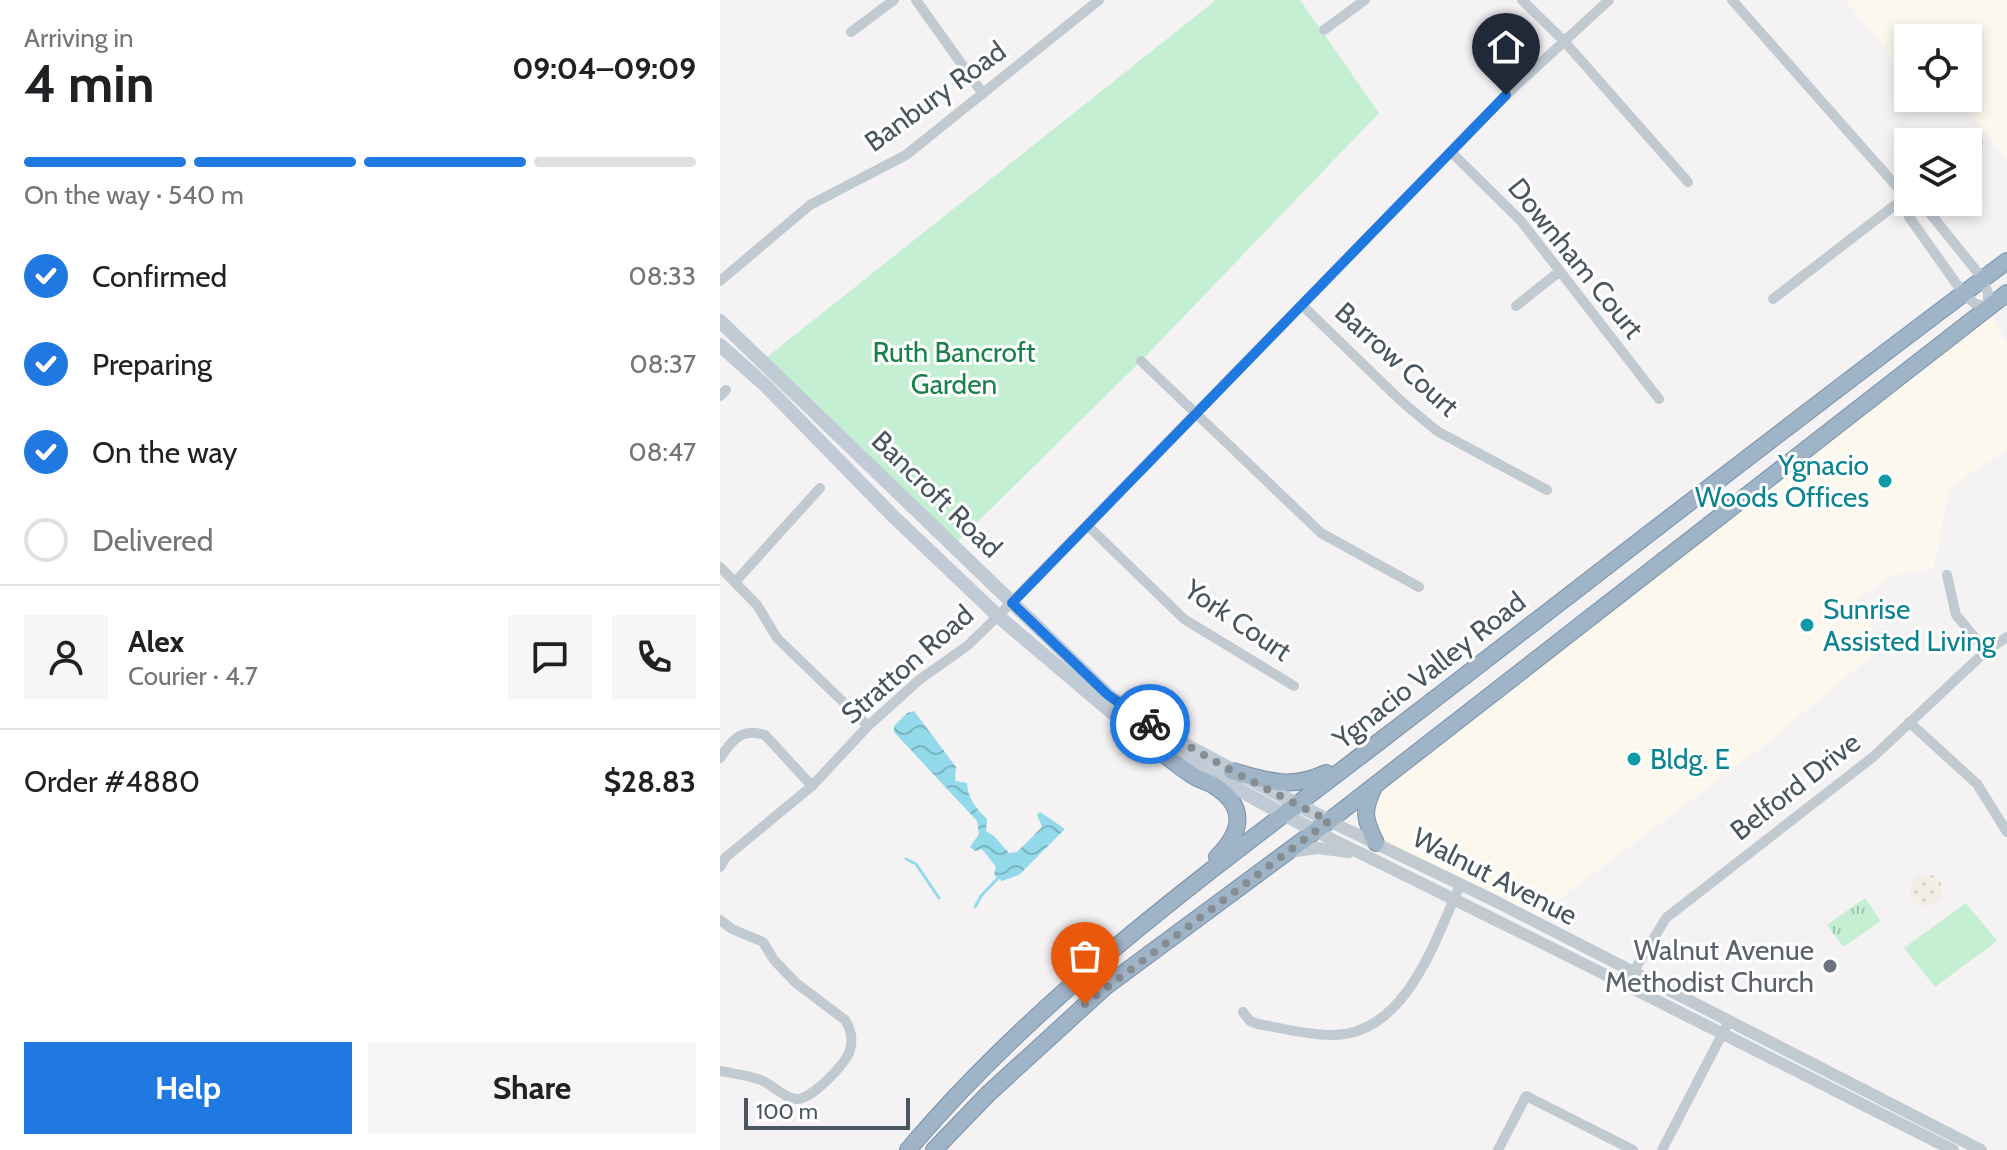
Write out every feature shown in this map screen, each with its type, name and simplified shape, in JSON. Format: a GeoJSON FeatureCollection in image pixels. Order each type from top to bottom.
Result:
{"type":"FeatureCollection","features":[{"type":"Feature","properties":{"kind":"highway","name":"Ygnacio Valley Road"},"geometry":{"type":"LineString","coordinates":[[908,1150],[1006,1047],[1116,946],[1290,809],[2007,261]]}},
{"type":"Feature","properties":{"kind":"highway","name":"Ygnacio Valley Road"},"geometry":{"type":"LineString","coordinates":[[934,1150],[988,1094],[1105,987],[1322,826],[2007,293]]}},
{"type":"Feature","properties":{"kind":"highway"},"geometry":{"type":"LineString","coordinates":[[1139,735],[1226,795],[1236,807],[1237,825],[1229,845],[1173,901]]}},
{"type":"Feature","properties":{"kind":"highway"},"geometry":{"type":"LineString","coordinates":[[1232,771],[1273,782],[1305,783],[1379,742]]}},
{"type":"Feature","properties":{"kind":"highway"},"geometry":{"type":"LineString","coordinates":[[1376,843],[1365,821],[1367,801],[1377,783]]}},
{"type":"Feature","properties":{"kind":"main road","name":"Bancroft Road"},"geometry":{"type":"LineString","coordinates":[[720,321],[1108,695],[1157,730],[1322,826]]}},
{"type":"Feature","properties":{"kind":"main road","name":"Bancroft Road"},"geometry":{"type":"LineString","coordinates":[[720,345],[766,386],[893,516],[998,616],[1139,735],[1224,784],[1290,809]]}},
{"type":"Feature","properties":{"kind":"street"},"geometry":{"type":"LineString","coordinates":[[851,32],[894,0]]}},
{"type":"Feature","properties":{"kind":"street"},"geometry":{"type":"LineString","coordinates":[[916,0],[983,94]]}},
{"type":"Feature","properties":{"kind":"street","name":"Banbury Road"},"geometry":{"type":"LineString","coordinates":[[720,281],[810,205],[906,155],[1098,0]]}},
{"type":"Feature","properties":{"kind":"street"},"geometry":{"type":"LineString","coordinates":[[1324,30],[1365,0]]}},
{"type":"Feature","properties":{"kind":"street"},"geometry":{"type":"LineString","coordinates":[[1522,0],[1563,40],[1688,182]]}},
{"type":"Feature","properties":{"kind":"street","name":"Stratton Road"},"geometry":{"type":"LineString","coordinates":[[720,867],[726,857],[812,786],[868,726],[919,680],[967,646],[1012,603],[1451,152],[1563,40],[1609,0]]}},
{"type":"Feature","properties":{"kind":"street"},"geometry":{"type":"LineString","coordinates":[[1732,0],[1894,181]]}},
{"type":"Feature","properties":{"kind":"street","name":"Downham Court"},"geometry":{"type":"LineString","coordinates":[[1451,152],[1521,221],[1659,399]]}},
{"type":"Feature","properties":{"kind":"street"},"geometry":{"type":"LineString","coordinates":[[1773,299],[1894,206]]}},
{"type":"Feature","properties":{"kind":"street"},"geometry":{"type":"LineString","coordinates":[[1909,216],[1963,293],[1974,303],[1988,308],[1988,293],[1983,279],[1932,216]]}},
{"type":"Feature","properties":{"kind":"street"},"geometry":{"type":"LineString","coordinates":[[1946,269],[1960,269],[1964,256]]}},
{"type":"Feature","properties":{"kind":"street"},"geometry":{"type":"LineString","coordinates":[[1516,306],[1560,271]]}},
{"type":"Feature","properties":{"kind":"street","name":"Barrow Court"},"geometry":{"type":"LineString","coordinates":[[1303,306],[1401,401],[1437,431],[1547,490]]}},
{"type":"Feature","properties":{"kind":"street"},"geometry":{"type":"LineString","coordinates":[[1141,361],[1321,533],[1419,587]]}},
{"type":"Feature","properties":{"kind":"street"},"geometry":{"type":"LineString","coordinates":[[735,582],[820,488]]}},
{"type":"Feature","properties":{"kind":"street","name":"York Court"},"geometry":{"type":"LineString","coordinates":[[1087,525],[1184,619],[1294,686]]}},
{"type":"Feature","properties":{"kind":"street"},"geometry":{"type":"LineString","coordinates":[[720,567],[757,605],[777,638],[868,726]]}},
{"type":"Feature","properties":{"kind":"street"},"geometry":{"type":"LineString","coordinates":[[1947,575],[1956,615],[1986,651]]}},
{"type":"Feature","properties":{"kind":"street","name":"Belford Drive"},"geometry":{"type":"LineString","coordinates":[[1626,984],[1666,918],[1873,757],[1986,651],[2007,637]]}},
{"type":"Feature","properties":{"kind":"street"},"geometry":{"type":"LineString","coordinates":[[1909,722],[1977,784],[2007,832]]}},
{"type":"Feature","properties":{"kind":"street"},"geometry":{"type":"LineString","coordinates":[[720,758],[733,739],[749,732],[759,733],[765,735],[812,786]]}},
{"type":"Feature","properties":{"kind":"street","name":"Walnut Avenue"},"geometry":{"type":"LineString","coordinates":[[1322,826],[1376,843],[1981,1150]]}},
{"type":"Feature","properties":{"kind":"street","name":"Walnut Avenue"},"geometry":{"type":"LineString","coordinates":[[1322,826],[1362,854],[1953,1150]]}},
{"type":"Feature","properties":{"kind":"street"},"geometry":{"type":"LineString","coordinates":[[1285,853],[1318,848],[1362,854]]}},
{"type":"Feature","properties":{"kind":"street"},"geometry":{"type":"LineString","coordinates":[[1243,1012],[1250,1021],[1258,1024],[1332,1036],[1354,1031],[1388,1014],[1409,992],[1460,885]]}},
{"type":"Feature","properties":{"kind":"street"},"geometry":{"type":"LineString","coordinates":[[720,920],[732,929],[763,942],[774,960],[796,983],[845,1020],[850,1027],[851,1040],[846,1059],[817,1091],[805,1098],[793,1099],[768,1083],[720,1071]]}},
{"type":"Feature","properties":{"kind":"street"},"geometry":{"type":"LineString","coordinates":[[1662,1150],[1729,1021]]}},
{"type":"Feature","properties":{"kind":"street"},"geometry":{"type":"LineString","coordinates":[[1498,1150],[1526,1096],[1633,1150]]}},
{"type":"Feature","properties":{"kind":"shaded area"},"geometry":{"type":"Polygon","coordinates":[[[1845,0],[2007,0],[2007,160],[1968,112],[1982,112],[1982,24],[1894,24],[1894,59],[1845,0]]]}},
{"type":"Feature","properties":{"kind":"shaded area"},"geometry":{"type":"Polygon","coordinates":[[[1988,308],[2007,342],[2007,450],[1950,487],[1934,568],[1889,577],[1857,600],[1883,646],[1761,748],[1531,920],[1376,843],[1367,801],[1988,308]]]}},
{"type":"Feature","properties":{"kind":"green space","name":"Ruth Bancroft Garden"},"geometry":{"type":"Polygon","coordinates":[[[1216,0],[1300,0],[1379,113],[1141,361],[953,546],[762,361],[1216,0]]]}},
{"type":"Feature","properties":{"kind":"green space"},"geometry":{"type":"Polygon","coordinates":[[[1865,898],[1881,921],[1843,947],[1827,925],[1865,898]]]}},
{"type":"Feature","properties":{"kind":"green space"},"geometry":{"type":"Polygon","coordinates":[[[1966,903],[1997,941],[1935,987],[1904,948],[1966,903]]]}},
{"type":"Feature","properties":{"kind":"sand"},"geometry":{"type":"Polygon","coordinates":[[[1926,874],[1937,879],[1942,890],[1937,901],[1926,906],[1915,901],[1910,890],[1915,879],[1926,874]]]}},
{"type":"Feature","properties":{"kind":"water"},"geometry":{"type":"Polygon","coordinates":[[[914,711],[956,767],[955,781],[967,783],[973,802],[987,819],[986,831],[1009,853],[1017,852],[1042,827],[1037,815],[1040,812],[1065,829],[1019,875],[1002,881],[994,875],[996,867],[982,849],[975,851],[970,847],[979,834],[977,821],[894,732],[894,726],[907,713],[914,711]]]}},
{"type":"Feature","properties":{"kind":"waterway"},"geometry":{"type":"LineString","coordinates":[[906,859],[916,864],[939,898]]}},
{"type":"Feature","properties":{"kind":"waterway"},"geometry":{"type":"LineString","coordinates":[[975,907],[998,878]]}},
{"type":"Feature","properties":{"kind":"way so far"},"geometry":{"type":"LineString","coordinates":[[1085,1004],[1329,821],[1150,724]]}},
{"type":"Feature","properties":{"kind":"place","name":"Ygnacio Woods Offices"},"geometry":{"type":"Point","coordinates":[1885,481]}},
{"type":"Feature","properties":{"kind":"place","name":"Sunrise Assisted Living"},"geometry":{"type":"Point","coordinates":[1807,625]}},
{"type":"Feature","properties":{"kind":"place","name":"Bldg. E"},"geometry":{"type":"Point","coordinates":[1634,759]}},
{"type":"Feature","properties":{"kind":"place","name":"Walnut Avenue Methodist Church"},"geometry":{"type":"Point","coordinates":[1830,966]}},
{"type":"Feature","properties":{"kind":"route"},"geometry":{"type":"LineString","coordinates":[[1150,724],[1108,695],[1012,603],[1506,95]]}}]}
